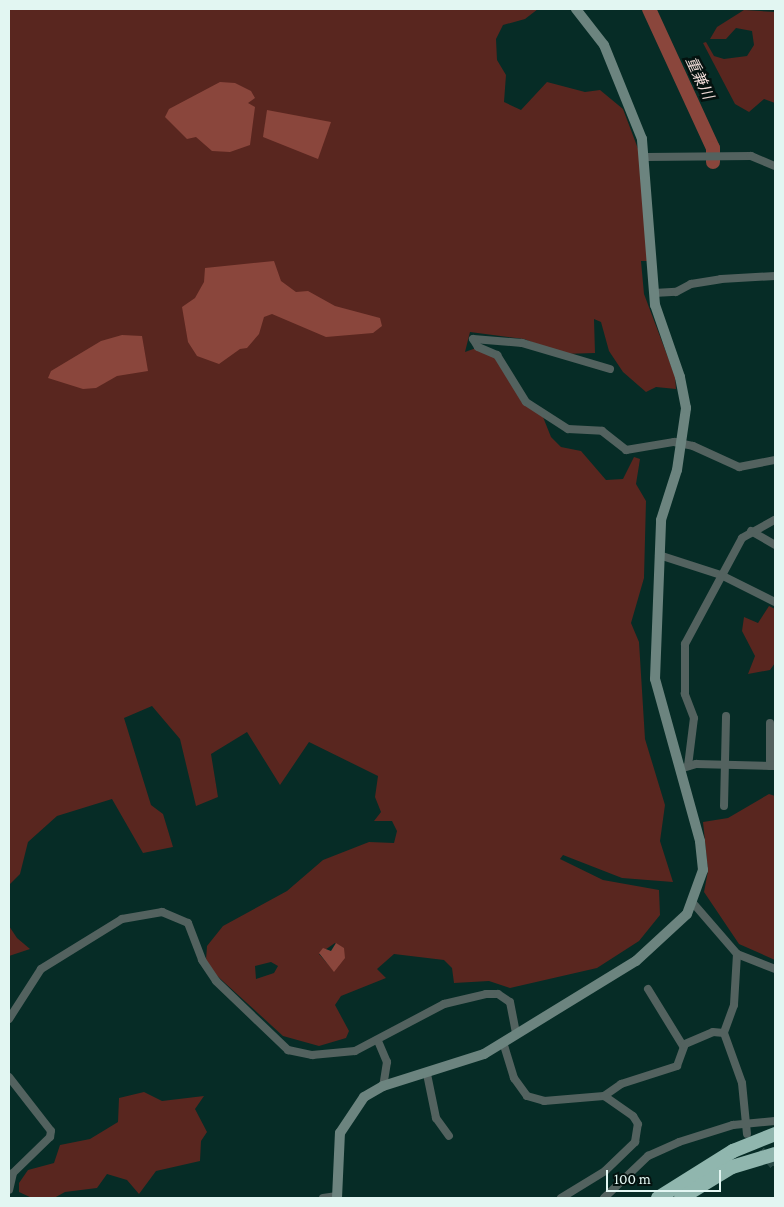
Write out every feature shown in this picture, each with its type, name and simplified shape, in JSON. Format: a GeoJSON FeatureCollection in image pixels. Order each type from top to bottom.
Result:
{"type":"FeatureCollection","features":[{"type":"Feature","properties":{"kind":"highway"},"geometry":{"type":"LineString","coordinates":[[681,1198],[749,1143],[775,1134]]}},
{"type":"Feature","properties":{"kind":"highway"},"geometry":{"type":"LineString","coordinates":[[658,1198],[718,1167],[775,1145]]}},
{"type":"Feature","properties":{"kind":"highway"},"geometry":{"type":"LineString","coordinates":[[718,1167],[775,1154]]}},
{"type":"Feature","properties":{"kind":"highway"},"geometry":{"type":"LineString","coordinates":[[718,1167],[775,1163]]}},
{"type":"Feature","properties":{"kind":"street"},"geometry":{"type":"LineString","coordinates":[[323,1198],[337,1197],[338,1148],[346,1121],[364,1097],[383,1086],[465,1063],[636,961],[686,914],[693,903],[704,858],[684,768],[655,679],[662,512],[683,443],[686,408],[683,390],[660,325],[654,293],[646,157],[610,59],[596,30],[576,9]]}},
{"type":"Feature","properties":{"kind":"street"},"geometry":{"type":"LineString","coordinates":[[646,157],[751,156],[775,166]]}},
{"type":"Feature","properties":{"kind":"street"},"geometry":{"type":"LineString","coordinates":[[654,293],[676,292],[691,284],[721,279],[775,276]]}},
{"type":"Feature","properties":{"kind":"street"},"geometry":{"type":"LineString","coordinates":[[610,369],[522,343],[473,339],[478,347],[496,355],[526,402],[560,426],[574,431],[602,431],[626,450],[661,442],[683,443],[739,467],[775,460]]}},
{"type":"Feature","properties":{"kind":"street"},"geometry":{"type":"LineString","coordinates":[[684,768],[694,718],[684,694],[685,644],[736,546],[751,531],[775,520]]}},
{"type":"Feature","properties":{"kind":"street"},"geometry":{"type":"LineString","coordinates":[[751,531],[775,545]]}},
{"type":"Feature","properties":{"kind":"street"},"geometry":{"type":"LineString","coordinates":[[659,556],[721,575],[775,602]]}},
{"type":"Feature","properties":{"kind":"street"},"geometry":{"type":"LineString","coordinates":[[724,806],[726,716]]}},
{"type":"Feature","properties":{"kind":"street"},"geometry":{"type":"LineString","coordinates":[[684,768],[725,765],[773,766],[770,723]]}},
{"type":"Feature","properties":{"kind":"street"},"geometry":{"type":"LineString","coordinates":[[693,903],[737,954],[775,969]]}},
{"type":"Feature","properties":{"kind":"street"},"geometry":{"type":"LineString","coordinates":[[9,1019],[41,969],[122,919],[162,912],[188,923],[202,960],[216,981],[288,1050],[312,1055],[340,1054],[378,1041],[444,1004],[498,994],[506,996],[513,1008],[516,1034]]}},
{"type":"Feature","properties":{"kind":"street"},"geometry":{"type":"LineString","coordinates":[[737,954],[734,1005],[724,1033],[742,1083],[744,1124],[747,1134]]}},
{"type":"Feature","properties":{"kind":"street"},"geometry":{"type":"LineString","coordinates":[[503,1042],[514,1078],[527,1096],[544,1101],[604,1096],[620,1084],[677,1066],[683,1046],[648,989]]}},
{"type":"Feature","properties":{"kind":"street"},"geometry":{"type":"LineString","coordinates":[[683,1046],[714,1032],[724,1033]]}},
{"type":"Feature","properties":{"kind":"street"},"geometry":{"type":"LineString","coordinates":[[378,1041],[387,1062],[383,1086]]}},
{"type":"Feature","properties":{"kind":"street"},"geometry":{"type":"LineString","coordinates":[[427,1074],[436,1118],[449,1136]]}},
{"type":"Feature","properties":{"kind":"street"},"geometry":{"type":"LineString","coordinates":[[9,1077],[52,1131],[50,1137],[13,1173],[9,1190]]}},
{"type":"Feature","properties":{"kind":"street"},"geometry":{"type":"LineString","coordinates":[[562,1198],[629,1152],[638,1124],[626,1109],[604,1096]]}},
{"type":"Feature","properties":{"kind":"street"},"geometry":{"type":"LineString","coordinates":[[604,1198],[639,1164],[680,1142],[744,1124],[775,1121]]}},
{"type":"Feature","properties":{"kind":"street"},"geometry":{"type":"LineString","coordinates":[[629,1152],[639,1164]]}},
{"type":"Feature","properties":{"kind":"shaded area"},"geometry":{"type":"Polygon","coordinates":[[[9,9],[538,9],[525,19],[503,25],[496,39],[497,60],[506,75],[504,102],[521,110],[547,82],[585,92],[600,90],[623,109],[643,162],[650,261],[641,261],[644,294],[675,376],[676,389],[656,387],[646,392],[623,372],[609,351],[601,322],[594,319],[595,353],[562,354],[524,339],[470,332],[465,352],[476,348],[496,356],[517,391],[543,417],[551,437],[561,447],[581,451],[606,480],[623,479],[634,457],[640,459],[636,484],[646,501],[644,578],[631,623],[639,642],[645,739],[665,805],[660,841],[673,882],[622,878],[563,855],[560,859],[603,880],[659,890],[660,915],[639,941],[597,968],[510,988],[489,981],[454,983],[452,968],[444,960],[394,954],[377,969],[386,978],[341,996],[335,1005],[349,1031],[346,1038],[319,1046],[283,1036],[214,973],[206,960],[207,946],[223,926],[287,891],[323,860],[369,842],[394,843],[397,831],[392,821],[374,821],[381,812],[375,797],[378,776],[309,742],[280,785],[247,732],[211,754],[218,797],[196,806],[180,739],[152,706],[124,718],[151,805],[163,814],[173,847],[143,853],[112,799],[57,816],[28,842],[20,874],[9,885],[9,9]],[[335,943],[319,954],[334,971],[343,948],[335,943]],[[271,962],[255,966],[256,979],[274,973],[278,966],[271,962]]]}},
{"type":"Feature","properties":{"kind":"shaded area"},"geometry":{"type":"Polygon","coordinates":[[[744,10],[775,12],[775,103],[764,99],[749,112],[735,104],[703,43],[706,42],[714,56],[724,59],[747,56],[754,45],[752,31],[736,28],[726,39],[710,39],[717,27],[744,10]]]}},
{"type":"Feature","properties":{"kind":"shaded area"},"geometry":{"type":"Polygon","coordinates":[[[220,82],[235,83],[251,91],[255,98],[248,103],[255,107],[250,145],[230,152],[212,151],[196,137],[187,139],[165,117],[169,109],[220,82]]]}},
{"type":"Feature","properties":{"kind":"shaded area"},"geometry":{"type":"Polygon","coordinates":[[[267,110],[331,122],[318,159],[263,137],[267,110]]]}},
{"type":"Feature","properties":{"kind":"shaded area"},"geometry":{"type":"Polygon","coordinates":[[[274,261],[281,281],[296,292],[308,291],[335,306],[380,318],[382,326],[373,333],[326,337],[272,314],[264,317],[259,334],[247,348],[240,349],[219,364],[197,356],[188,342],[182,307],[195,298],[204,282],[205,268],[274,261]]]}},
{"type":"Feature","properties":{"kind":"shaded area"},"geometry":{"type":"Polygon","coordinates":[[[122,335],[142,336],[148,371],[117,376],[96,388],[83,389],[48,378],[51,371],[101,341],[122,335]]]}},
{"type":"Feature","properties":{"kind":"shaded area"},"geometry":{"type":"Polygon","coordinates":[[[769,606],[775,609],[775,663],[770,670],[748,674],[755,656],[742,631],[744,617],[758,623],[769,606]]]}},
{"type":"Feature","properties":{"kind":"shaded area"},"geometry":{"type":"Polygon","coordinates":[[[769,794],[775,796],[775,960],[739,944],[704,892],[708,871],[703,822],[728,818],[769,794]]]}},
{"type":"Feature","properties":{"kind":"shaded area"},"geometry":{"type":"Polygon","coordinates":[[[9,926],[17,938],[30,949],[9,956],[9,926]]]}},
{"type":"Feature","properties":{"kind":"shaded area"},"geometry":{"type":"Polygon","coordinates":[[[336,943],[344,948],[345,958],[334,972],[319,953],[323,948],[331,951],[336,943]]]}},
{"type":"Feature","properties":{"kind":"shaded area"},"geometry":{"type":"Polygon","coordinates":[[[144,1092],[162,1101],[204,1096],[195,1109],[207,1132],[201,1141],[200,1161],[156,1171],[139,1194],[127,1180],[107,1174],[97,1188],[65,1192],[54,1198],[32,1198],[19,1192],[19,1183],[28,1170],[54,1163],[60,1145],[90,1139],[118,1122],[119,1098],[144,1092]]]}},
{"type":"Feature","properties":{"kind":"waterway","name":"重兼川"},"geometry":{"type":"LineString","coordinates":[[649,9],[713,148],[713,162]]}},
{"type":"Feature","properties":{"kind":"tunnel"},"geometry":{"type":"LineString","coordinates":[[753,1141],[775,1167]]}}]}
